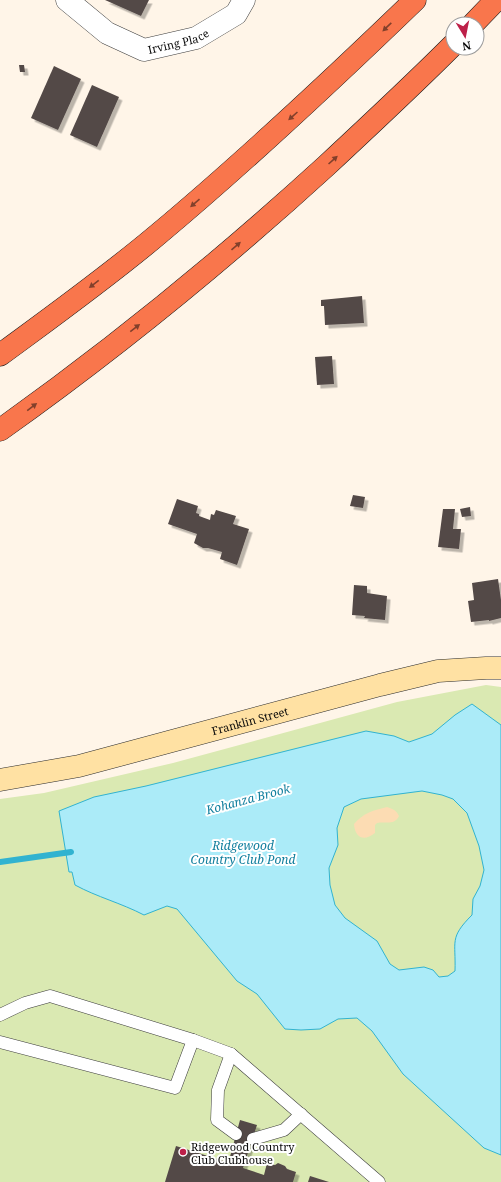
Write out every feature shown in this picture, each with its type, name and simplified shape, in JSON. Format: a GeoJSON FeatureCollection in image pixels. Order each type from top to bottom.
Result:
{"type":"FeatureCollection","features":[{"type":"Feature","properties":{"kind":"highway"},"geometry":{"type":"LineString","coordinates":[[0,355],[74,301],[162,232],[316,95],[415,0]]}},
{"type":"Feature","properties":{"kind":"highway"},"geometry":{"type":"LineString","coordinates":[[481,16],[496,0]]}},
{"type":"Feature","properties":{"kind":"highway"},"geometry":{"type":"LineString","coordinates":[[0,430],[194,282],[357,138],[445,53]]}},
{"type":"Feature","properties":{"kind":"main road","name":"Franklin Street"},"geometry":{"type":"LineString","coordinates":[[0,780],[39,774],[86,764],[380,685],[438,671],[501,668]]}},
{"type":"Feature","properties":{"kind":"street","name":"Irving Place"},"geometry":{"type":"LineString","coordinates":[[67,0],[106,33],[144,50],[196,38],[236,14],[244,0]]}},
{"type":"Feature","properties":{"kind":"lane"},"geometry":{"type":"LineString","coordinates":[[0,1015],[25,1003],[50,996],[193,1040],[231,1054],[380,1182]]}},
{"type":"Feature","properties":{"kind":"lane"},"geometry":{"type":"LineString","coordinates":[[0,1042],[175,1088],[193,1040]]}},
{"type":"Feature","properties":{"kind":"lane"},"geometry":{"type":"LineString","coordinates":[[231,1054],[218,1090],[218,1120],[236,1134]]}},
{"type":"Feature","properties":{"kind":"lane"},"geometry":{"type":"LineString","coordinates":[[253,1139],[284,1130],[301,1114]]}},
{"type":"Feature","properties":{"kind":"green space"},"geometry":{"type":"Polygon","coordinates":[[[486,685],[501,687],[501,1182],[0,1182],[0,799],[44,793],[173,763],[397,702],[486,685]]]}},
{"type":"Feature","properties":{"kind":"sand"},"geometry":{"type":"Polygon","coordinates":[[[387,807],[397,812],[399,816],[395,821],[377,823],[375,825],[375,833],[371,836],[364,838],[356,833],[354,824],[357,820],[369,812],[387,807]]]}},
{"type":"Feature","properties":{"kind":"water","name":"Ridgewood Country Club Pond"},"geometry":{"type":"Polygon","coordinates":[[[472,704],[501,725],[501,1155],[484,1148],[403,1074],[372,1031],[357,1018],[338,1019],[320,1029],[285,1029],[257,994],[237,981],[177,909],[167,906],[144,915],[75,885],[72,872],[69,872],[59,811],[94,797],[146,786],[366,731],[394,736],[409,742],[432,734],[455,715],[472,704]],[[422,791],[361,799],[344,807],[337,828],[338,845],[329,868],[330,885],[335,905],[345,918],[377,941],[390,964],[399,970],[424,967],[433,970],[439,977],[448,976],[455,971],[455,940],[460,929],[472,915],[473,899],[480,886],[484,870],[479,846],[467,813],[453,799],[422,791]]]}},
{"type":"Feature","properties":{"kind":"building"},"geometry":{"type":"Polygon","coordinates":[[[105,0],[149,0],[141,16],[105,0]]]}},
{"type":"Feature","properties":{"kind":"building"},"geometry":{"type":"Polygon","coordinates":[[[19,65],[24,65],[25,72],[20,72],[19,65]]]}},
{"type":"Feature","properties":{"kind":"building"},"geometry":{"type":"Polygon","coordinates":[[[54,66],[81,79],[58,130],[31,118],[54,66]]]}},
{"type":"Feature","properties":{"kind":"building"},"geometry":{"type":"Polygon","coordinates":[[[92,85],[119,97],[97,147],[70,135],[92,85]]]}},
{"type":"Feature","properties":{"kind":"building"},"geometry":{"type":"Polygon","coordinates":[[[362,296],[364,323],[325,325],[324,306],[321,306],[321,300],[362,296]]]}},
{"type":"Feature","properties":{"kind":"building"},"geometry":{"type":"Polygon","coordinates":[[[332,356],[334,384],[317,385],[315,357],[332,356]]]}},
{"type":"Feature","properties":{"kind":"building"},"geometry":{"type":"Polygon","coordinates":[[[353,495],[365,497],[363,508],[350,506],[353,495]]]}},
{"type":"Feature","properties":{"kind":"building"},"geometry":{"type":"Polygon","coordinates":[[[177,499],[198,506],[196,513],[199,514],[199,516],[210,520],[211,514],[214,515],[216,510],[236,516],[233,524],[249,529],[237,565],[220,559],[222,552],[203,548],[194,543],[197,534],[168,524],[177,499]]]}},
{"type":"Feature","properties":{"kind":"building"},"geometry":{"type":"Polygon","coordinates":[[[470,507],[471,516],[462,517],[460,509],[470,507]]]}},
{"type":"Feature","properties":{"kind":"building"},"geometry":{"type":"Polygon","coordinates":[[[443,509],[455,509],[453,529],[461,529],[459,549],[438,547],[443,509]]]}},
{"type":"Feature","properties":{"kind":"building"},"geometry":{"type":"Polygon","coordinates":[[[498,579],[501,600],[501,618],[489,621],[471,622],[468,601],[474,600],[472,583],[498,579]]]}},
{"type":"Feature","properties":{"kind":"building"},"geometry":{"type":"Polygon","coordinates":[[[354,585],[367,586],[367,593],[387,596],[385,620],[352,615],[354,585]]]}},
{"type":"Feature","properties":{"kind":"building","name":"Ridgewood Country Club Clubhouse"},"geometry":{"type":"Polygon","coordinates":[[[240,1120],[257,1125],[243,1168],[264,1175],[267,1163],[275,1165],[278,1163],[285,1166],[287,1169],[296,1172],[293,1182],[165,1182],[176,1146],[227,1162],[228,1164],[240,1120]]]}},
{"type":"Feature","properties":{"kind":"building","name":"Ridgewood Country Club Clubhouse"},"geometry":{"type":"Polygon","coordinates":[[[310,1176],[329,1182],[308,1182],[310,1176]]]}},
{"type":"Feature","properties":{"kind":"waterway","name":"Kohanza Brook"},"geometry":{"type":"LineString","coordinates":[[0,862],[71,852]]}},
{"type":"Feature","properties":{"kind":"place","name":"Ridgewood Country Club Clubhouse"},"geometry":{"type":"Point","coordinates":[183,1152]}}]}
